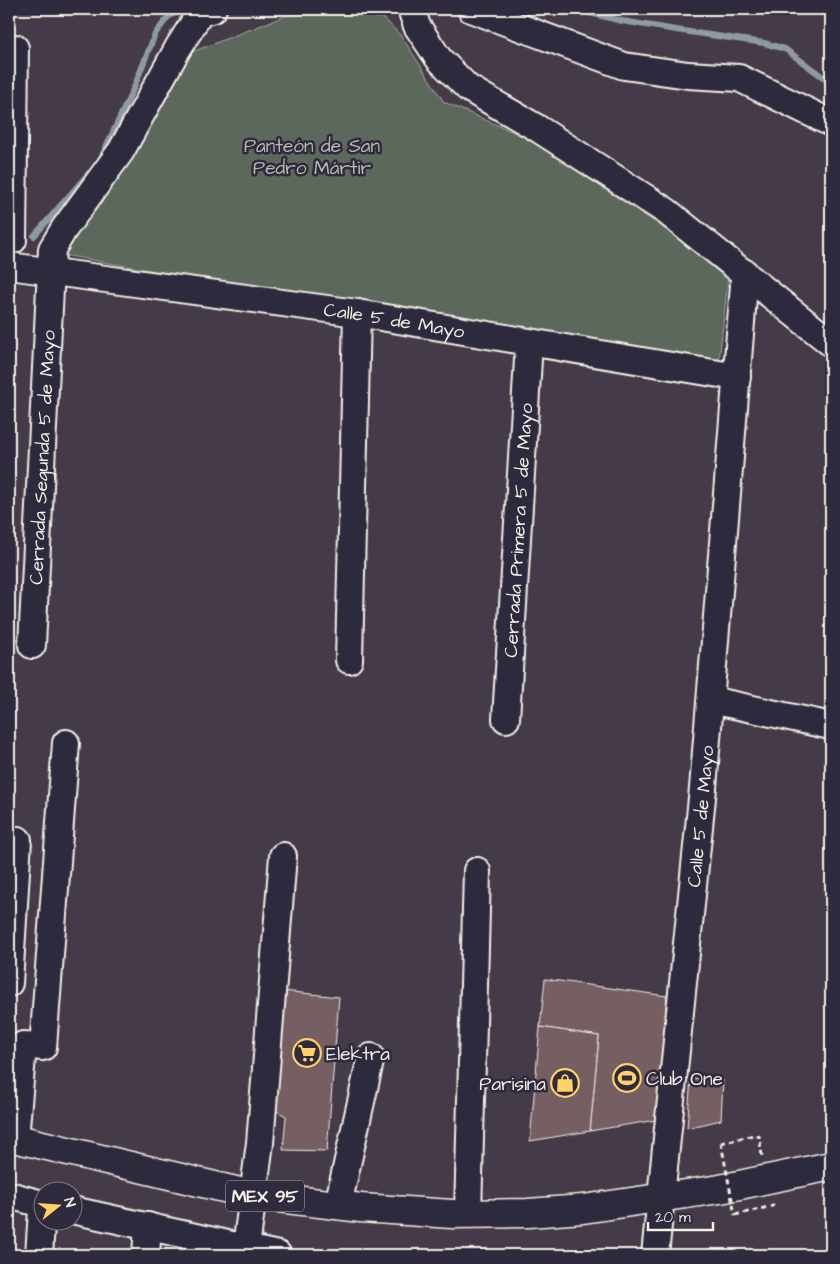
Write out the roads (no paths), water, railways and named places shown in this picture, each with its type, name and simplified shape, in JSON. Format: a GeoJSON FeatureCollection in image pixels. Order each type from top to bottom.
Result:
{"type":"FeatureCollection","features":[{"type":"Feature","properties":{"kind":"main road","name":"MEX 95"},"geometry":{"type":"LineString","coordinates":[[12,1138],[253,1195],[338,1205],[468,1214],[528,1213],[583,1209],[662,1198],[831,1166]]}},
{"type":"Feature","properties":{"kind":"street"},"geometry":{"type":"LineString","coordinates":[[50,271],[52,249],[64,229],[121,151],[178,48],[200,13],[214,9]]}},
{"type":"Feature","properties":{"kind":"street"},"geometry":{"type":"LineString","coordinates":[[411,9],[417,26],[438,59],[468,88],[537,128],[666,211],[831,343]]}},
{"type":"Feature","properties":{"kind":"street"},"geometry":{"type":"LineString","coordinates":[[471,9],[624,66],[688,75],[739,78],[831,123]]}},
{"type":"Feature","properties":{"kind":"street"},"geometry":{"type":"LineString","coordinates":[[16,48],[11,239],[16,267]]}},
{"type":"Feature","properties":{"kind":"street","name":"Calle 5 de Mayo"},"geometry":{"type":"LineString","coordinates":[[16,267],[357,313],[737,377]]}},
{"type":"Feature","properties":{"kind":"street","name":"Cerrada Segunda 5 de Mayo"},"geometry":{"type":"LineString","coordinates":[[32,644],[50,271]]}},
{"type":"Feature","properties":{"kind":"street","name":"Calle 5 de Mayo"},"geometry":{"type":"LineString","coordinates":[[655,1255],[704,788],[745,273]]}},
{"type":"Feature","properties":{"kind":"street"},"geometry":{"type":"LineString","coordinates":[[350,660],[357,313]]}},
{"type":"Feature","properties":{"kind":"street","name":"Cerrada Primera 5 de Mayo"},"geometry":{"type":"LineString","coordinates":[[506,719],[529,343]]}},
{"type":"Feature","properties":{"kind":"street"},"geometry":{"type":"LineString","coordinates":[[710,700],[831,726]]}},
{"type":"Feature","properties":{"kind":"street"},"geometry":{"type":"LineString","coordinates":[[12,1138],[16,1044],[43,1047],[66,743]]}},
{"type":"Feature","properties":{"kind":"street"},"geometry":{"type":"LineString","coordinates":[[9,982],[18,840]]}},
{"type":"Feature","properties":{"kind":"street"},"geometry":{"type":"LineString","coordinates":[[245,1251],[260,1143],[284,856]]}},
{"type":"Feature","properties":{"kind":"street"},"geometry":{"type":"LineString","coordinates":[[468,1214],[477,871]]}},
{"type":"Feature","properties":{"kind":"street"},"geometry":{"type":"LineString","coordinates":[[338,1205],[371,1057]]}},
{"type":"Feature","properties":{"kind":"street"},"geometry":{"type":"LineString","coordinates":[[9,1195],[32,1201]]}},
{"type":"Feature","properties":{"kind":"street"},"geometry":{"type":"LineString","coordinates":[[82,1212],[148,1226],[245,1251],[278,1255]]}},
{"type":"Feature","properties":{"kind":"street"},"geometry":{"type":"LineString","coordinates":[[146,1255],[148,1226]]}},
{"type":"Feature","properties":{"kind":"street"},"geometry":{"type":"LineString","coordinates":[[39,1255],[41,1232]]}},
{"type":"Feature","properties":{"kind":"waterway"},"geometry":{"type":"LineString","coordinates":[[100,160],[135,85],[155,34],[169,16],[183,9]]}},
{"type":"Feature","properties":{"kind":"waterway"},"geometry":{"type":"LineString","coordinates":[[573,9],[622,21],[764,43],[785,49],[831,83]]}},
{"type":"Feature","properties":{"kind":"waterway"},"geometry":{"type":"LineString","coordinates":[[34,236],[89,173]]}},
{"type":"Feature","properties":{"kind":"place","name":"Elektra"},"geometry":{"type":"Point","coordinates":[307,1053]}},
{"type":"Feature","properties":{"kind":"place","name":"Club One"},"geometry":{"type":"Point","coordinates":[627,1078]}},
{"type":"Feature","properties":{"kind":"place","name":"Parisina"},"geometry":{"type":"Point","coordinates":[565,1083]}},
{"type":"Feature","properties":{"kind":"park label","name":"Panteón de San Pedro Mártir"},"geometry":{"type":"Point","coordinates":[312,156]}}]}
